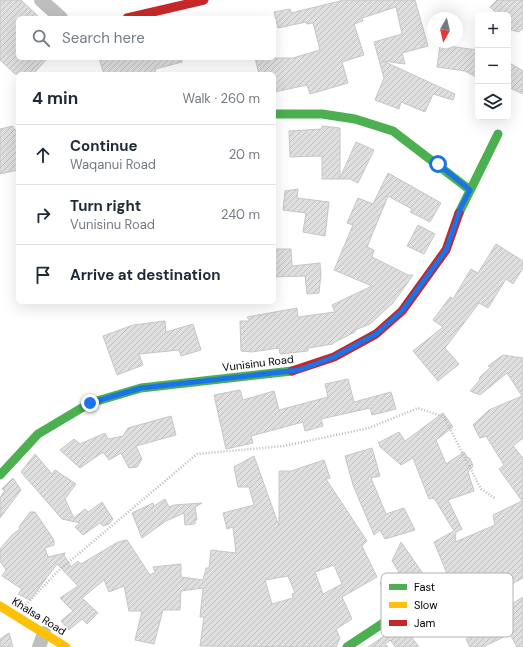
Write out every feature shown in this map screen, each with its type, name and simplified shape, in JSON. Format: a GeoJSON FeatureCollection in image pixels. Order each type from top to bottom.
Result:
{"type":"FeatureCollection","features":[{"type":"Feature","properties":{"kind":"street"},"geometry":{"type":"LineString","coordinates":[[41,0],[59,16]]}},
{"type":"Feature","properties":{"kind":"street"},"geometry":{"type":"LineString","coordinates":[[136,16],[204,0]]}},
{"type":"Feature","properties":{"kind":"street"},"geometry":{"type":"LineString","coordinates":[[276,114],[322,114],[355,119],[393,131],[470,190]]}},
{"type":"Feature","properties":{"kind":"street","name":"Vunisinu Road"},"geometry":{"type":"LineString","coordinates":[[0,475],[38,434],[90,403],[141,388],[299,370],[334,357],[376,334],[402,311],[446,250],[461,207],[498,134]]}},
{"type":"Feature","properties":{"kind":"street","name":"Khalsa Road"},"geometry":{"type":"LineString","coordinates":[[0,606],[66,647]]}},
{"type":"Feature","properties":{"kind":"street"},"geometry":{"type":"LineString","coordinates":[[347,647],[381,625]]}},
{"type":"Feature","properties":{"kind":"street"},"geometry":{"type":"LineString","coordinates":[[39,647],[44,633]]}},
{"type":"Feature","properties":{"kind":"path"},"geometry":{"type":"LineString","coordinates":[[16,616],[57,572],[198,454],[284,446],[369,428],[418,408],[444,417],[481,489],[496,499]]}},
{"type":"Feature","properties":{"kind":"building"},"geometry":{"type":"Polygon","coordinates":[[[0,0],[21,0],[38,16],[16,16],[16,60],[46,60],[35,72],[16,72],[15,74],[0,60],[0,0]]]}},
{"type":"Feature","properties":{"kind":"building"},"geometry":{"type":"Polygon","coordinates":[[[344,0],[415,0],[427,46],[402,53],[405,64],[383,61],[455,94],[453,100],[433,94],[425,112],[401,102],[399,109],[375,100],[384,78],[374,42],[402,34],[396,7],[362,18],[363,21],[354,24],[364,55],[342,62],[348,83],[310,94],[307,85],[276,92],[276,72],[258,72],[256,60],[293,58],[320,50],[313,23],[307,24],[306,22],[278,28],[274,12],[290,9],[291,13],[344,0]]]}},
{"type":"Feature","properties":{"kind":"building"},"geometry":{"type":"Polygon","coordinates":[[[497,0],[523,0],[523,28],[519,32],[511,30],[511,12],[496,12],[490,7],[497,0]]]}},
{"type":"Feature","properties":{"kind":"building"},"geometry":{"type":"Polygon","coordinates":[[[440,48],[475,50],[475,76],[465,71],[437,67],[440,48]]]}},
{"type":"Feature","properties":{"kind":"building"},"geometry":{"type":"Polygon","coordinates":[[[100,60],[182,60],[182,62],[155,69],[156,72],[103,72],[100,60]]]}},
{"type":"Feature","properties":{"kind":"building"},"geometry":{"type":"Polygon","coordinates":[[[511,64],[523,71],[523,94],[511,88],[511,64]]]}},
{"type":"Feature","properties":{"kind":"building"},"geometry":{"type":"Polygon","coordinates":[[[13,126],[14,130],[16,130],[16,170],[0,174],[0,129],[13,126]]]}},
{"type":"Feature","properties":{"kind":"building"},"geometry":{"type":"Polygon","coordinates":[[[322,126],[340,128],[340,178],[356,142],[374,150],[358,183],[350,179],[322,179],[322,156],[290,157],[289,131],[322,129],[322,126]]]}},
{"type":"Feature","properties":{"kind":"building"},"geometry":{"type":"Polygon","coordinates":[[[388,173],[441,203],[430,222],[410,212],[412,209],[388,196],[367,247],[374,250],[372,257],[408,275],[413,275],[393,303],[370,324],[355,330],[355,332],[333,344],[308,348],[308,351],[280,354],[279,348],[252,352],[241,351],[240,321],[250,321],[247,317],[297,308],[298,317],[335,312],[332,305],[372,286],[334,270],[353,225],[347,223],[358,198],[373,204],[388,173]]]}},
{"type":"Feature","properties":{"kind":"building"},"geometry":{"type":"Polygon","coordinates":[[[298,189],[297,198],[329,202],[325,236],[303,232],[306,213],[283,210],[285,191],[298,189]]]}},
{"type":"Feature","properties":{"kind":"building"},"geometry":{"type":"Polygon","coordinates":[[[418,225],[435,234],[424,254],[407,246],[418,225]]]}},
{"type":"Feature","properties":{"kind":"building"},"geometry":{"type":"Polygon","coordinates":[[[496,244],[523,261],[523,268],[513,284],[506,279],[488,308],[479,303],[445,348],[459,364],[438,381],[413,351],[443,327],[433,320],[450,297],[453,299],[471,269],[478,273],[496,244]]]}},
{"type":"Feature","properties":{"kind":"building"},"geometry":{"type":"Polygon","coordinates":[[[276,249],[291,249],[292,266],[320,263],[321,274],[319,293],[307,294],[305,276],[276,277],[276,249]]]}},
{"type":"Feature","properties":{"kind":"building"},"geometry":{"type":"Polygon","coordinates":[[[165,321],[166,332],[193,324],[201,350],[181,356],[179,350],[139,354],[143,365],[117,375],[103,336],[133,325],[165,321]]]}},
{"type":"Feature","properties":{"kind":"building"},"geometry":{"type":"Polygon","coordinates":[[[503,355],[523,358],[523,438],[513,446],[523,458],[523,578],[513,583],[513,573],[447,573],[434,542],[454,531],[434,498],[429,499],[413,458],[401,465],[379,446],[380,445],[378,443],[399,432],[405,441],[443,413],[453,427],[436,440],[446,464],[464,452],[468,458],[470,458],[473,466],[468,472],[474,491],[448,500],[462,529],[456,532],[455,542],[495,525],[493,515],[522,501],[499,469],[504,465],[486,436],[480,438],[473,425],[489,410],[522,396],[507,373],[480,395],[470,391],[479,381],[480,377],[491,367],[488,366],[503,355]]]}},
{"type":"Feature","properties":{"kind":"building"},"geometry":{"type":"Polygon","coordinates":[[[348,379],[354,402],[391,392],[396,409],[372,415],[370,408],[321,419],[323,426],[305,431],[303,422],[251,436],[253,443],[226,449],[214,395],[240,390],[243,400],[274,391],[279,410],[328,397],[325,384],[348,379]]]}},
{"type":"Feature","properties":{"kind":"building"},"geometry":{"type":"Polygon","coordinates":[[[171,416],[176,435],[136,446],[142,459],[137,467],[129,468],[121,453],[109,460],[103,452],[80,468],[60,450],[74,439],[80,444],[105,433],[108,439],[123,436],[128,428],[171,416]]]}},
{"type":"Feature","properties":{"kind":"building"},"geometry":{"type":"Polygon","coordinates":[[[372,448],[380,476],[371,478],[386,514],[404,508],[415,530],[385,539],[380,530],[374,535],[353,485],[345,456],[372,448]]]}},
{"type":"Feature","properties":{"kind":"building"},"geometry":{"type":"Polygon","coordinates":[[[35,454],[52,474],[55,470],[76,484],[65,499],[74,518],[85,509],[88,512],[102,502],[113,519],[109,524],[103,526],[100,523],[83,535],[75,527],[80,523],[62,519],[21,472],[35,454]]]}},
{"type":"Feature","properties":{"kind":"building"},"geometry":{"type":"Polygon","coordinates":[[[254,456],[279,526],[279,471],[291,471],[324,460],[330,478],[326,479],[367,541],[362,546],[377,577],[342,597],[352,619],[336,629],[340,638],[336,647],[200,646],[204,617],[200,617],[203,588],[181,591],[180,610],[163,610],[154,644],[135,640],[142,611],[129,611],[124,586],[109,592],[104,580],[82,598],[98,613],[87,624],[82,619],[69,630],[61,621],[73,611],[60,598],[78,586],[57,564],[30,600],[18,594],[22,589],[2,576],[6,570],[0,561],[0,549],[12,535],[20,529],[19,527],[30,512],[35,512],[54,540],[54,545],[45,548],[48,557],[65,553],[64,555],[71,567],[78,561],[81,564],[118,542],[127,540],[150,575],[155,572],[153,567],[181,564],[181,577],[203,580],[206,568],[209,568],[211,550],[236,553],[233,527],[227,529],[223,513],[254,505],[249,487],[238,487],[234,467],[254,456]],[[334,565],[315,572],[323,594],[342,584],[334,565]],[[288,576],[265,580],[272,604],[293,598],[292,594],[295,593],[288,576]]]}},
{"type":"Feature","properties":{"kind":"building"},"geometry":{"type":"Polygon","coordinates":[[[13,478],[21,490],[0,518],[0,498],[5,490],[2,489],[13,478]]]}},
{"type":"Feature","properties":{"kind":"building"},"geometry":{"type":"Polygon","coordinates":[[[165,499],[169,507],[174,505],[202,503],[195,507],[197,520],[195,520],[195,524],[185,525],[184,513],[166,521],[142,538],[132,513],[153,503],[154,506],[165,499]]]}},
{"type":"Feature","properties":{"kind":"building"},"geometry":{"type":"Polygon","coordinates":[[[401,542],[423,573],[397,573],[399,572],[392,561],[401,542]]]}},
{"type":"Feature","properties":{"kind":"building"},"geometry":{"type":"Polygon","coordinates":[[[523,597],[523,647],[517,647],[512,637],[513,637],[513,603],[523,597]]]}},
{"type":"Feature","properties":{"kind":"building"},"geometry":{"type":"Polygon","coordinates":[[[9,633],[13,647],[0,647],[0,639],[9,633]]]}},
{"type":"Feature","properties":{"kind":"building"},"geometry":{"type":"Polygon","coordinates":[[[383,637],[412,637],[419,647],[396,647],[390,640],[385,644],[388,647],[368,647],[383,637]]]}},
{"type":"Feature","properties":{"kind":"building"},"geometry":{"type":"Polygon","coordinates":[[[471,637],[504,637],[483,647],[470,647],[466,639],[471,637]]]}},
{"type":"Feature","properties":{"kind":"traffic: fast"},"geometry":{"type":"LineString","coordinates":[[276,114],[322,114],[355,119],[393,131],[470,190]]}},
{"type":"Feature","properties":{"kind":"traffic: fast"},"geometry":{"type":"LineString","coordinates":[[459,213],[498,134]]}},
{"type":"Feature","properties":{"kind":"traffic: fast"},"geometry":{"type":"LineString","coordinates":[[0,475],[38,434],[90,403],[141,388],[292,371]]}},
{"type":"Feature","properties":{"kind":"traffic: fast"},"geometry":{"type":"LineString","coordinates":[[347,647],[381,625]]}},
{"type":"Feature","properties":{"kind":"traffic: slow"},"geometry":{"type":"LineString","coordinates":[[0,606],[66,647]]}},
{"type":"Feature","properties":{"kind":"traffic: jam"},"geometry":{"type":"LineString","coordinates":[[136,16],[204,0]]}},
{"type":"Feature","properties":{"kind":"traffic: jam"},"geometry":{"type":"LineString","coordinates":[[292,371],[334,357],[376,334],[402,311],[446,250],[459,213]]}},
{"type":"Feature","properties":{"kind":"route"},"geometry":{"type":"LineString","coordinates":[[90,403],[141,388],[299,370],[334,357],[376,334],[402,311],[446,250],[461,207],[470,190],[438,164]]}}]}
